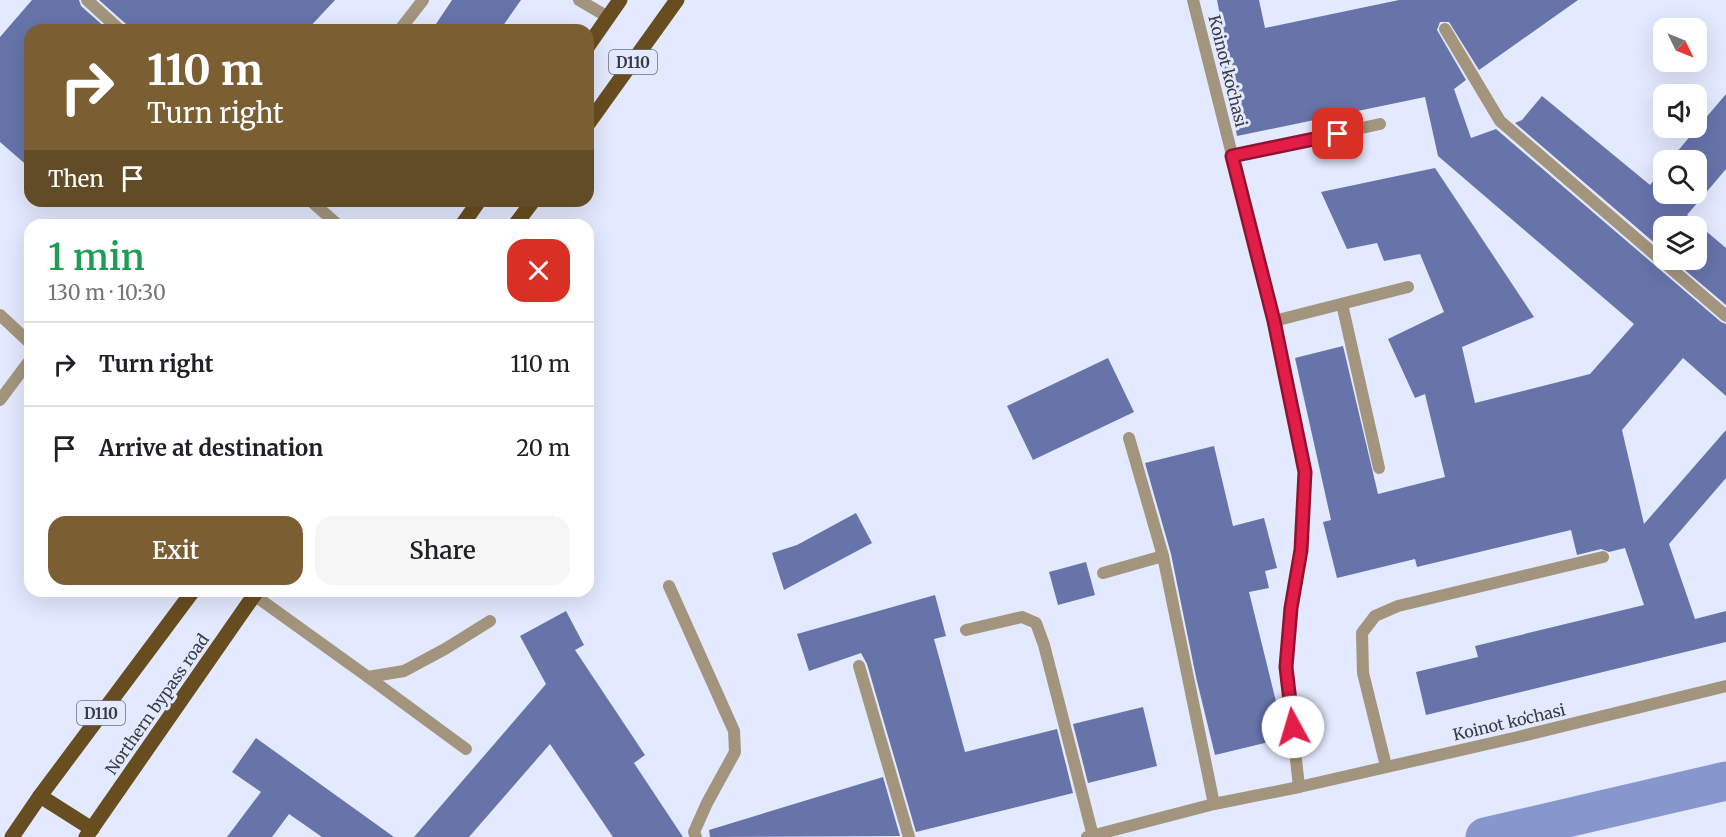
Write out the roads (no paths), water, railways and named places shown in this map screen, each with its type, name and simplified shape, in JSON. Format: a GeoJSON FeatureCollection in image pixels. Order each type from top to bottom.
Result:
{"type":"FeatureCollection","features":[{"type":"Feature","properties":{"kind":"main road","name":"D110"},"geometry":{"type":"LineString","coordinates":[[594,37],[620,0]]}},
{"type":"Feature","properties":{"kind":"main road","name":"D110"},"geometry":{"type":"LineString","coordinates":[[594,116],[677,0]]}},
{"type":"Feature","properties":{"kind":"main road","name":"D110"},"geometry":{"type":"LineString","coordinates":[[12,837],[188,597]]}},
{"type":"Feature","properties":{"kind":"main road","name":"Northern bypass road"},"geometry":{"type":"LineString","coordinates":[[89,833],[253,597]]}},
{"type":"Feature","properties":{"kind":"main road"},"geometry":{"type":"LineString","coordinates":[[40,796],[89,833]]}},
{"type":"Feature","properties":{"kind":"street"},"geometry":{"type":"LineString","coordinates":[[87,0],[113,24]]}},
{"type":"Feature","properties":{"kind":"street"},"geometry":{"type":"LineString","coordinates":[[404,24],[423,0]]}},
{"type":"Feature","properties":{"kind":"street"},"geometry":{"type":"LineString","coordinates":[[579,0],[608,17]]}},
{"type":"Feature","properties":{"kind":"street","name":"Koinot koʻchasi"},"geometry":{"type":"LineString","coordinates":[[1193,0],[1274,321],[1305,472],[1301,550],[1291,608],[1286,667],[1299,787]]}},
{"type":"Feature","properties":{"kind":"street"},"geometry":{"type":"LineString","coordinates":[[1445,29],[1500,122],[1726,316]]}},
{"type":"Feature","properties":{"kind":"street"},"geometry":{"type":"LineString","coordinates":[[1232,156],[1380,124]]}},
{"type":"Feature","properties":{"kind":"street"},"geometry":{"type":"LineString","coordinates":[[318,207],[331,219]]}},
{"type":"Feature","properties":{"kind":"street"},"geometry":{"type":"LineString","coordinates":[[1274,321],[1408,287]]}},
{"type":"Feature","properties":{"kind":"street"},"geometry":{"type":"LineString","coordinates":[[1342,304],[1379,468]]}},
{"type":"Feature","properties":{"kind":"street"},"geometry":{"type":"LineString","coordinates":[[0,315],[24,337]]}},
{"type":"Feature","properties":{"kind":"street"},"geometry":{"type":"LineString","coordinates":[[0,400],[24,368]]}},
{"type":"Feature","properties":{"kind":"street"},"geometry":{"type":"LineString","coordinates":[[1129,438],[1163,556],[1214,804]]}},
{"type":"Feature","properties":{"kind":"street"},"geometry":{"type":"LineString","coordinates":[[1103,573],[1163,556]]}},
{"type":"Feature","properties":{"kind":"street"},"geometry":{"type":"LineString","coordinates":[[1386,766],[1363,673],[1362,633],[1375,616],[1398,606],[1603,557]]}},
{"type":"Feature","properties":{"kind":"street"},"geometry":{"type":"LineString","coordinates":[[669,586],[734,731],[735,752],[707,803],[694,832],[696,837]]}},
{"type":"Feature","properties":{"kind":"street"},"geometry":{"type":"LineString","coordinates":[[261,597],[466,749]]}},
{"type":"Feature","properties":{"kind":"street"},"geometry":{"type":"LineString","coordinates":[[966,630],[1022,617],[1036,623],[1044,645],[1090,836]]}},
{"type":"Feature","properties":{"kind":"street"},"geometry":{"type":"LineString","coordinates":[[368,677],[404,671],[490,621]]}},
{"type":"Feature","properties":{"kind":"street"},"geometry":{"type":"LineString","coordinates":[[859,666],[909,837]]}},
{"type":"Feature","properties":{"kind":"street","name":"Koinot koʻchasi"},"geometry":{"type":"LineString","coordinates":[[1090,836],[1214,804],[1518,737],[1726,686]]}},
{"type":"Feature","properties":{"kind":"waterway"},"geometry":{"type":"LineString","coordinates":[[1485,837],[1726,781]]}}]}
